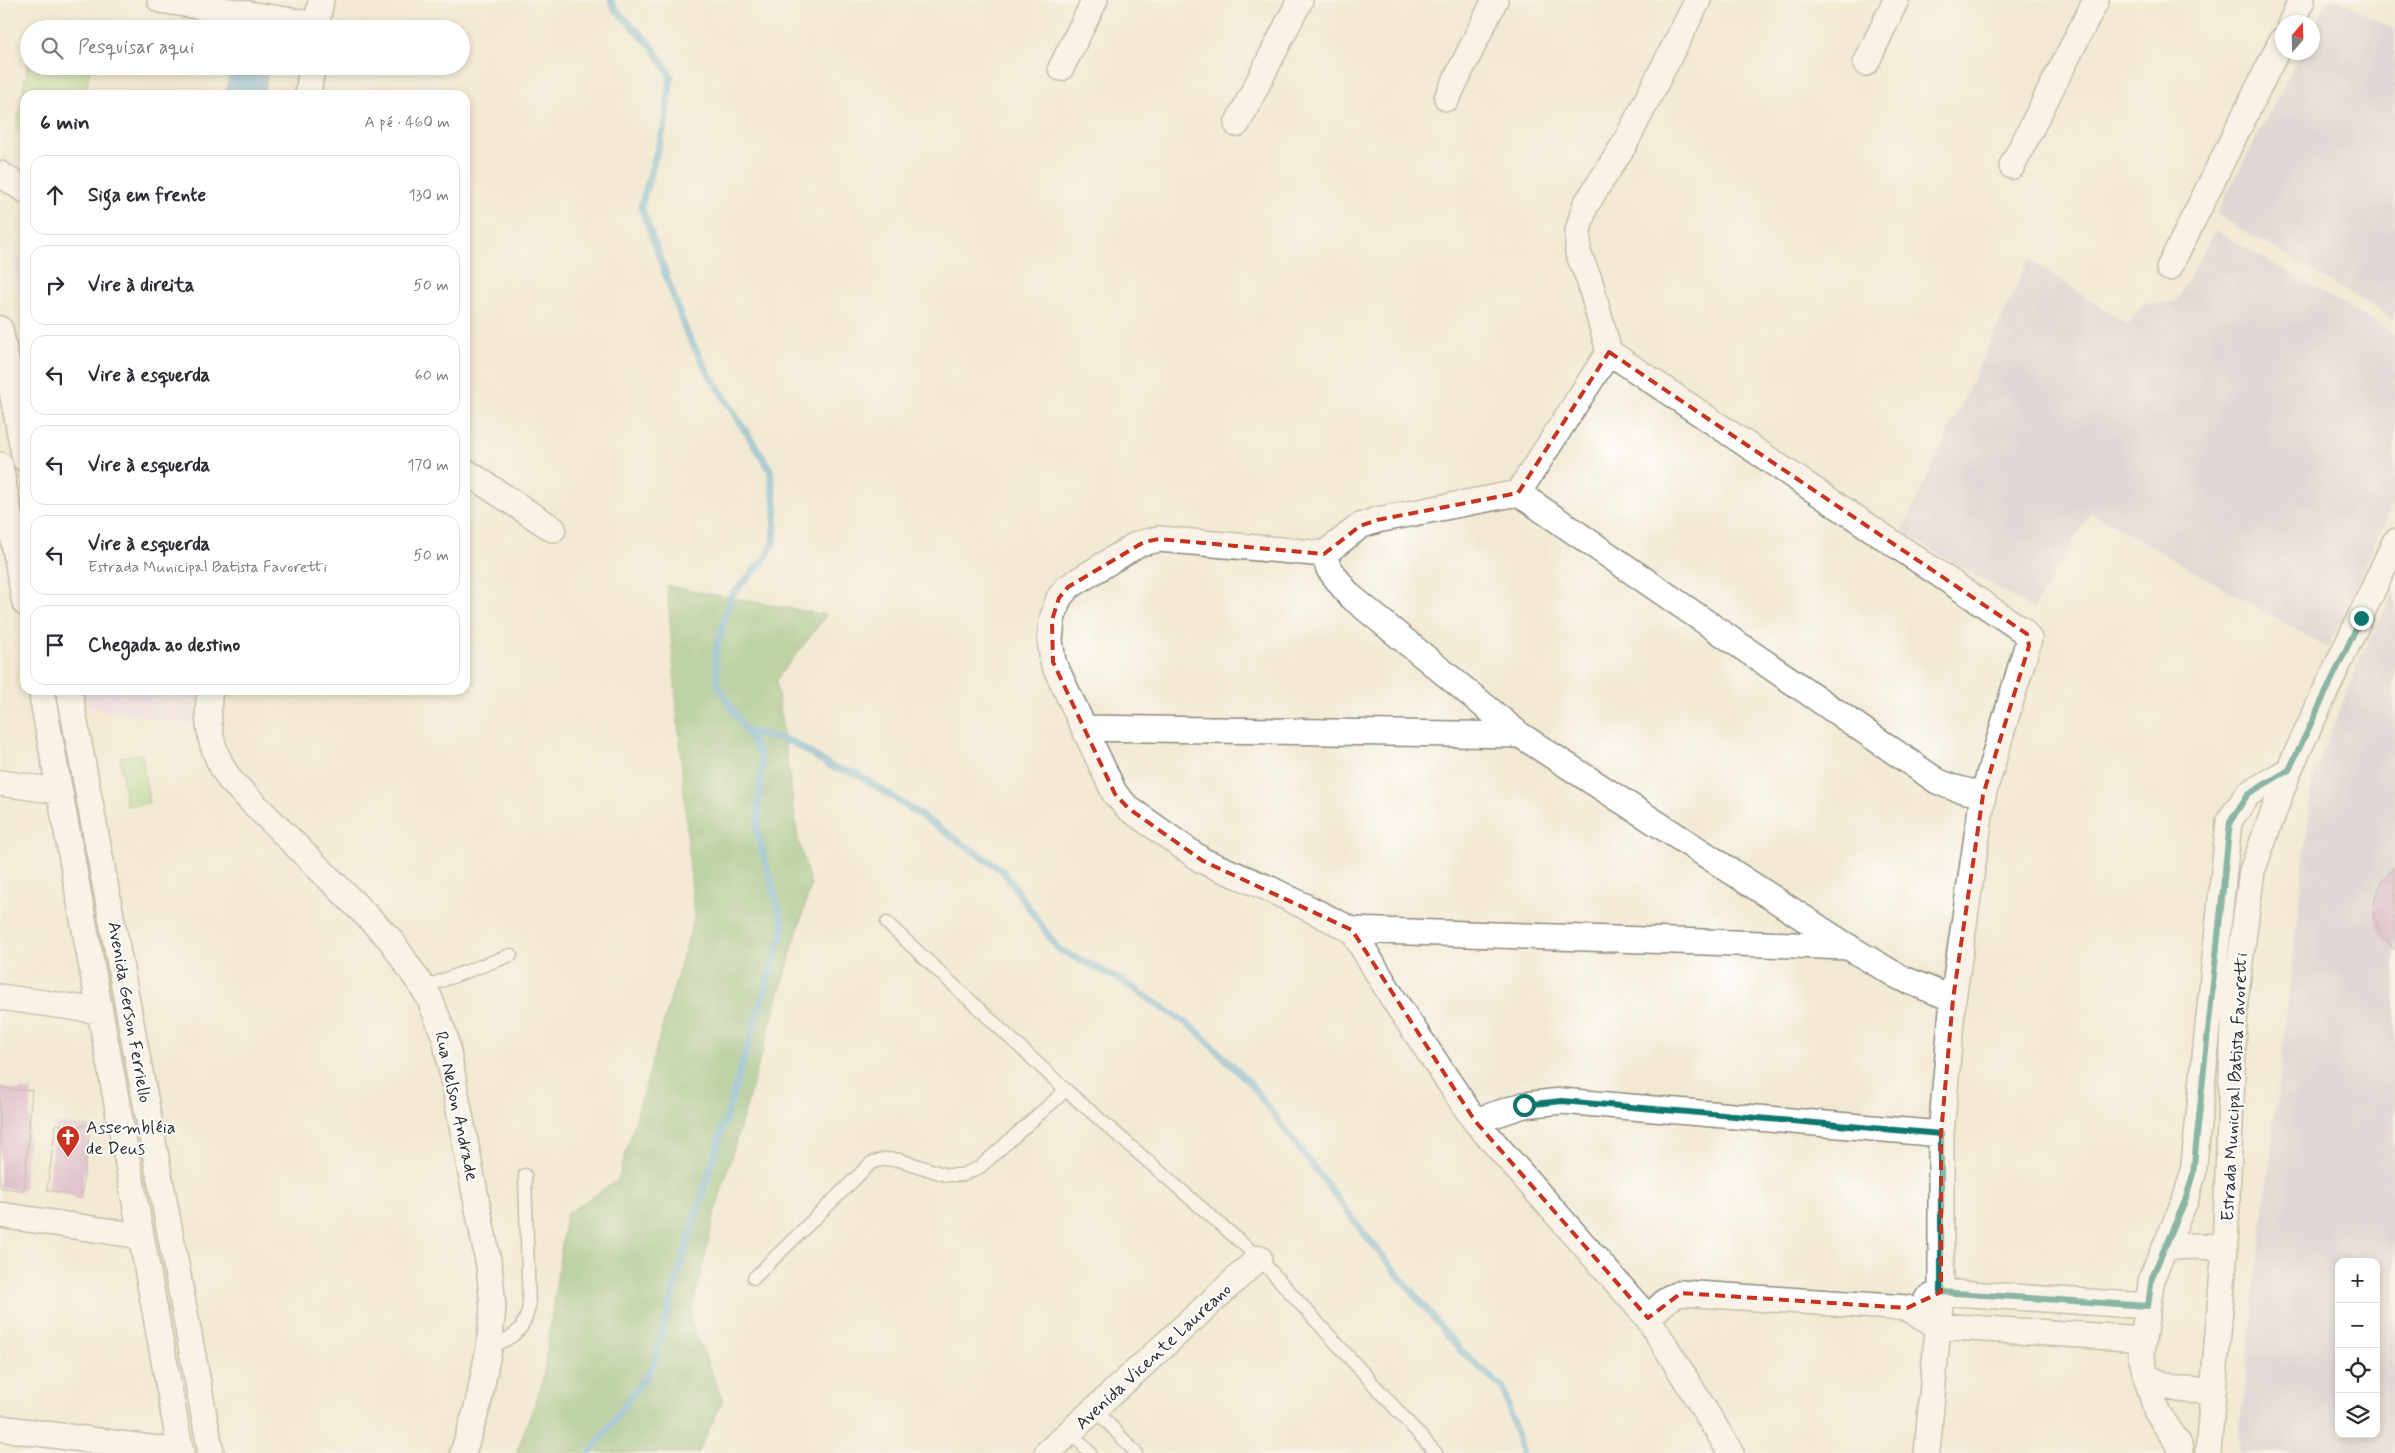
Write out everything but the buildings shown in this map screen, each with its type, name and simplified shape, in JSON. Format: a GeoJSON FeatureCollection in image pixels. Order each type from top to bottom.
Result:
{"type":"FeatureCollection","features":[{"type":"Feature","properties":{"kind":"street"},"geometry":{"type":"LineString","coordinates":[[160,0],[276,20]]}},
{"type":"Feature","properties":{"kind":"street"},"geometry":{"type":"LineString","coordinates":[[317,20],[321,0]]}},
{"type":"Feature","properties":{"kind":"street"},"geometry":{"type":"LineString","coordinates":[[1060,68],[1095,0]]}},
{"type":"Feature","properties":{"kind":"street"},"geometry":{"type":"LineString","coordinates":[[1237,124],[1300,0]]}},
{"type":"Feature","properties":{"kind":"street"},"geometry":{"type":"LineString","coordinates":[[1447,98],[1495,0]]}},
{"type":"Feature","properties":{"kind":"street"},"geometry":{"type":"LineString","coordinates":[[1698,0],[1624,145],[1585,206],[1578,231],[1578,253],[1589,279],[1609,352],[2027,634],[2030,638],[1983,795],[1953,999],[1941,1134],[1941,1292],[1927,1453]]}},
{"type":"Feature","properties":{"kind":"street"},"geometry":{"type":"LineString","coordinates":[[1866,63],[1896,0]]}},
{"type":"Feature","properties":{"kind":"street"},"geometry":{"type":"LineString","coordinates":[[2012,166],[2096,0]]}},
{"type":"Feature","properties":{"kind":"street"},"geometry":{"type":"LineString","coordinates":[[2294,15],[2302,0]]}},
{"type":"Feature","properties":{"kind":"street"},"geometry":{"type":"LineString","coordinates":[[2170,268],[2275,54]]}},
{"type":"Feature","properties":{"kind":"street"},"geometry":{"type":"LineString","coordinates":[[309,90],[311,75]]}},
{"type":"Feature","properties":{"kind":"street"},"geometry":{"type":"LineString","coordinates":[[0,174],[20,187]]}},
{"type":"Feature","properties":{"kind":"street"},"geometry":{"type":"LineString","coordinates":[[0,329],[20,433]]}},
{"type":"Feature","properties":{"kind":"street"},"geometry":{"type":"LineString","coordinates":[[1518,493],[1609,352]]}},
{"type":"Feature","properties":{"kind":"street"},"geometry":{"type":"LineString","coordinates":[[0,465],[10,572],[20,593]]}},
{"type":"Feature","properties":{"kind":"street"},"geometry":{"type":"LineString","coordinates":[[470,474],[553,529]]}},
{"type":"Feature","properties":{"kind":"street"},"geometry":{"type":"LineString","coordinates":[[1850,948],[1352,930],[1270,888],[1203,861],[1128,808],[1111,787],[1058,673],[1050,650],[1054,608],[1068,587],[1138,544],[1150,540],[1173,540],[1324,554],[1360,526],[1377,520],[1518,493],[1937,781],[1951,787],[1983,795]]}},
{"type":"Feature","properties":{"kind":"street","name":"Estrada Municipal Batista Favoretti"},"geometry":{"type":"LineString","coordinates":[[2208,1453],[2225,1248],[2235,1000],[2252,871],[2289,770],[2395,542]]}},
{"type":"Feature","properties":{"kind":"street"},"geometry":{"type":"LineString","coordinates":[[1324,554],[1329,569],[1349,596],[1520,735],[1850,948],[1899,977],[1953,999]]}},
{"type":"Feature","properties":{"kind":"street","name":"Avenida Gerson Ferriello"},"geometry":{"type":"LineString","coordinates":[[42,695],[181,1453]]}},
{"type":"Feature","properties":{"kind":"street","name":"Avenida Gerson Ferriello"},"geometry":{"type":"LineString","coordinates":[[70,695],[211,1453]]}},
{"type":"Feature","properties":{"kind":"street","name":"Rua Nelson Andrade"},"geometry":{"type":"LineString","coordinates":[[210,695],[208,711],[212,747],[230,780],[390,939],[429,997],[445,1037],[489,1266],[493,1307],[489,1348],[478,1405],[464,1453]]}},
{"type":"Feature","properties":{"kind":"street"},"geometry":{"type":"LineString","coordinates":[[1085,728],[1520,735]]}},
{"type":"Feature","properties":{"kind":"street"},"geometry":{"type":"LineString","coordinates":[[2180,1453],[2178,1445],[2157,1412],[2146,1376],[2142,1354],[2152,1277],[2185,1201],[2193,1174],[2230,822],[2248,794],[2289,770]]}},
{"type":"Feature","properties":{"kind":"street"},"geometry":{"type":"LineString","coordinates":[[0,783],[59,791]]}},
{"type":"Feature","properties":{"kind":"street"},"geometry":{"type":"LineString","coordinates":[[1352,930],[1394,1000],[1475,1121],[1648,1318],[1731,1453]]}},
{"type":"Feature","properties":{"kind":"street"},"geometry":{"type":"LineString","coordinates":[[0,997],[100,1011]]}},
{"type":"Feature","properties":{"kind":"street"},"geometry":{"type":"LineString","coordinates":[[1475,1121],[1524,1105],[1562,1101],[1941,1134]]}},
{"type":"Feature","properties":{"kind":"street"},"geometry":{"type":"LineString","coordinates":[[0,1215],[141,1236]]}},
{"type":"Feature","properties":{"kind":"street"},"geometry":{"type":"LineString","coordinates":[[2165,1247],[2201,1246],[2225,1248]]}},
{"type":"Feature","properties":{"kind":"street","name":"Avenida Vicente Laureano"},"geometry":{"type":"LineString","coordinates":[[1047,1453],[1259,1258]]}},
{"type":"Feature","properties":{"kind":"street"},"geometry":{"type":"LineString","coordinates":[[1907,1308],[1941,1292],[2148,1306]]}},
{"type":"Feature","properties":{"kind":"street"},"geometry":{"type":"LineString","coordinates":[[1648,1318],[1669,1298],[1681,1293],[1907,1308],[1938,1326],[2144,1339]]}},
{"type":"Feature","properties":{"kind":"street"},"geometry":{"type":"LineString","coordinates":[[2146,1376],[2162,1386],[2181,1391],[2213,1390]]}},
{"type":"Feature","properties":{"kind":"street"},"geometry":{"type":"LineString","coordinates":[[0,1428],[181,1453]]}},
{"type":"Feature","properties":{"kind":"lane"},"geometry":{"type":"LineString","coordinates":[[886,923],[1066,1090],[1259,1258],[1436,1453]]}},
{"type":"Feature","properties":{"kind":"lane"},"geometry":{"type":"LineString","coordinates":[[422,988],[511,955]]}},
{"type":"Feature","properties":{"kind":"lane"},"geometry":{"type":"LineString","coordinates":[[754,1278],[871,1163],[884,1159],[900,1160],[946,1175],[962,1175],[980,1168],[1066,1090]]}},
{"type":"Feature","properties":{"kind":"lane"},"geometry":{"type":"LineString","coordinates":[[489,1348],[515,1336],[526,1322],[525,1175]]}},
{"type":"Feature","properties":{"kind":"lane"},"geometry":{"type":"LineString","coordinates":[[1095,1409],[1136,1453]]}},
{"type":"Feature","properties":{"kind":"lane"},"geometry":{"type":"LineString","coordinates":[[1070,1432],[1090,1453]]}},
{"type":"Feature","properties":{"kind":"highlighted area"},"geometry":{"type":"Polygon","coordinates":[[[1609,352],[2027,634],[2029,646],[1983,795],[1953,999],[1941,1134],[1941,1292],[1907,1308],[1681,1293],[1648,1318],[1475,1121],[1352,930],[1203,861],[1128,808],[1115,794],[1053,662],[1052,620],[1059,598],[1068,587],[1144,542],[1159,539],[1324,554],[1360,526],[1377,520],[1518,493],[1609,352]]]}},
{"type":"Feature","properties":{"kind":"shaded area"},"geometry":{"type":"Polygon","coordinates":[[[2328,0],[2340,0],[2395,30],[2395,320],[2216,214],[2297,60],[2320,60],[2320,16],[2328,0]]]}},
{"type":"Feature","properties":{"kind":"shaded area"},"geometry":{"type":"Polygon","coordinates":[[[2215,230],[2395,334],[2395,499],[2328,648],[2091,512],[2033,609],[1902,532],[2029,259],[2128,325],[2143,304],[2176,302],[2215,230]]]}},
{"type":"Feature","properties":{"kind":"shaded area"},"geometry":{"type":"Polygon","coordinates":[[[20,255],[20,304],[12,257],[20,255]]]}},
{"type":"Feature","properties":{"kind":"shaded area"},"geometry":{"type":"Polygon","coordinates":[[[2395,590],[2395,1453],[2237,1453],[2313,778],[2361,656],[2395,590]]]}},
{"type":"Feature","properties":{"kind":"shaded area"},"geometry":{"type":"Polygon","coordinates":[[[86,695],[197,695],[193,725],[87,707],[86,695]]]}},
{"type":"Feature","properties":{"kind":"green space"},"geometry":{"type":"Polygon","coordinates":[[[26,75],[88,75],[86,90],[23,90],[26,75]]]}},
{"type":"Feature","properties":{"kind":"green space"},"geometry":{"type":"Polygon","coordinates":[[[20,109],[20,131],[16,131],[20,109]]]}},
{"type":"Feature","properties":{"kind":"green space"},"geometry":{"type":"Polygon","coordinates":[[[667,586],[827,615],[776,680],[798,839],[811,885],[715,1213],[690,1320],[723,1400],[698,1453],[516,1453],[542,1384],[566,1214],[618,1180],[694,918],[667,586]]]}},
{"type":"Feature","properties":{"kind":"green space"},"geometry":{"type":"Polygon","coordinates":[[[142,754],[149,803],[126,806],[120,757],[142,754]]]}},
{"type":"Feature","properties":{"kind":"water"},"geometry":{"type":"Polygon","coordinates":[[[229,75],[267,75],[265,90],[227,90],[229,75]]]}},
{"type":"Feature","properties":{"kind":"waterway"},"geometry":{"type":"LineString","coordinates":[[590,1453],[653,1366],[679,1271],[784,927],[757,832],[762,758],[718,685],[715,654],[731,596],[767,556],[774,541],[776,510],[770,469],[709,374],[686,331],[641,206],[665,124],[671,76],[652,46],[615,9],[611,0]]}},
{"type":"Feature","properties":{"kind":"waterway"},"geometry":{"type":"LineString","coordinates":[[746,731],[792,742],[834,768],[857,774],[919,814],[1003,871],[1058,949],[1121,980],[1195,1029],[1249,1082],[1363,1232],[1460,1350],[1503,1388],[1522,1453]]}},
{"type":"Feature","properties":{"kind":"place","name":"Assembléia de Deus"},"geometry":{"type":"Point","coordinates":[68,1158]}},
{"type":"Feature","properties":{"kind":"route"},"geometry":{"type":"LineString","coordinates":[[1524,1105],[1538,1102],[1562,1101],[1941,1134],[1941,1292],[2148,1306],[2152,1277],[2185,1201],[2193,1174],[2230,822],[2248,794],[2289,770],[2361,618]]}}]}
